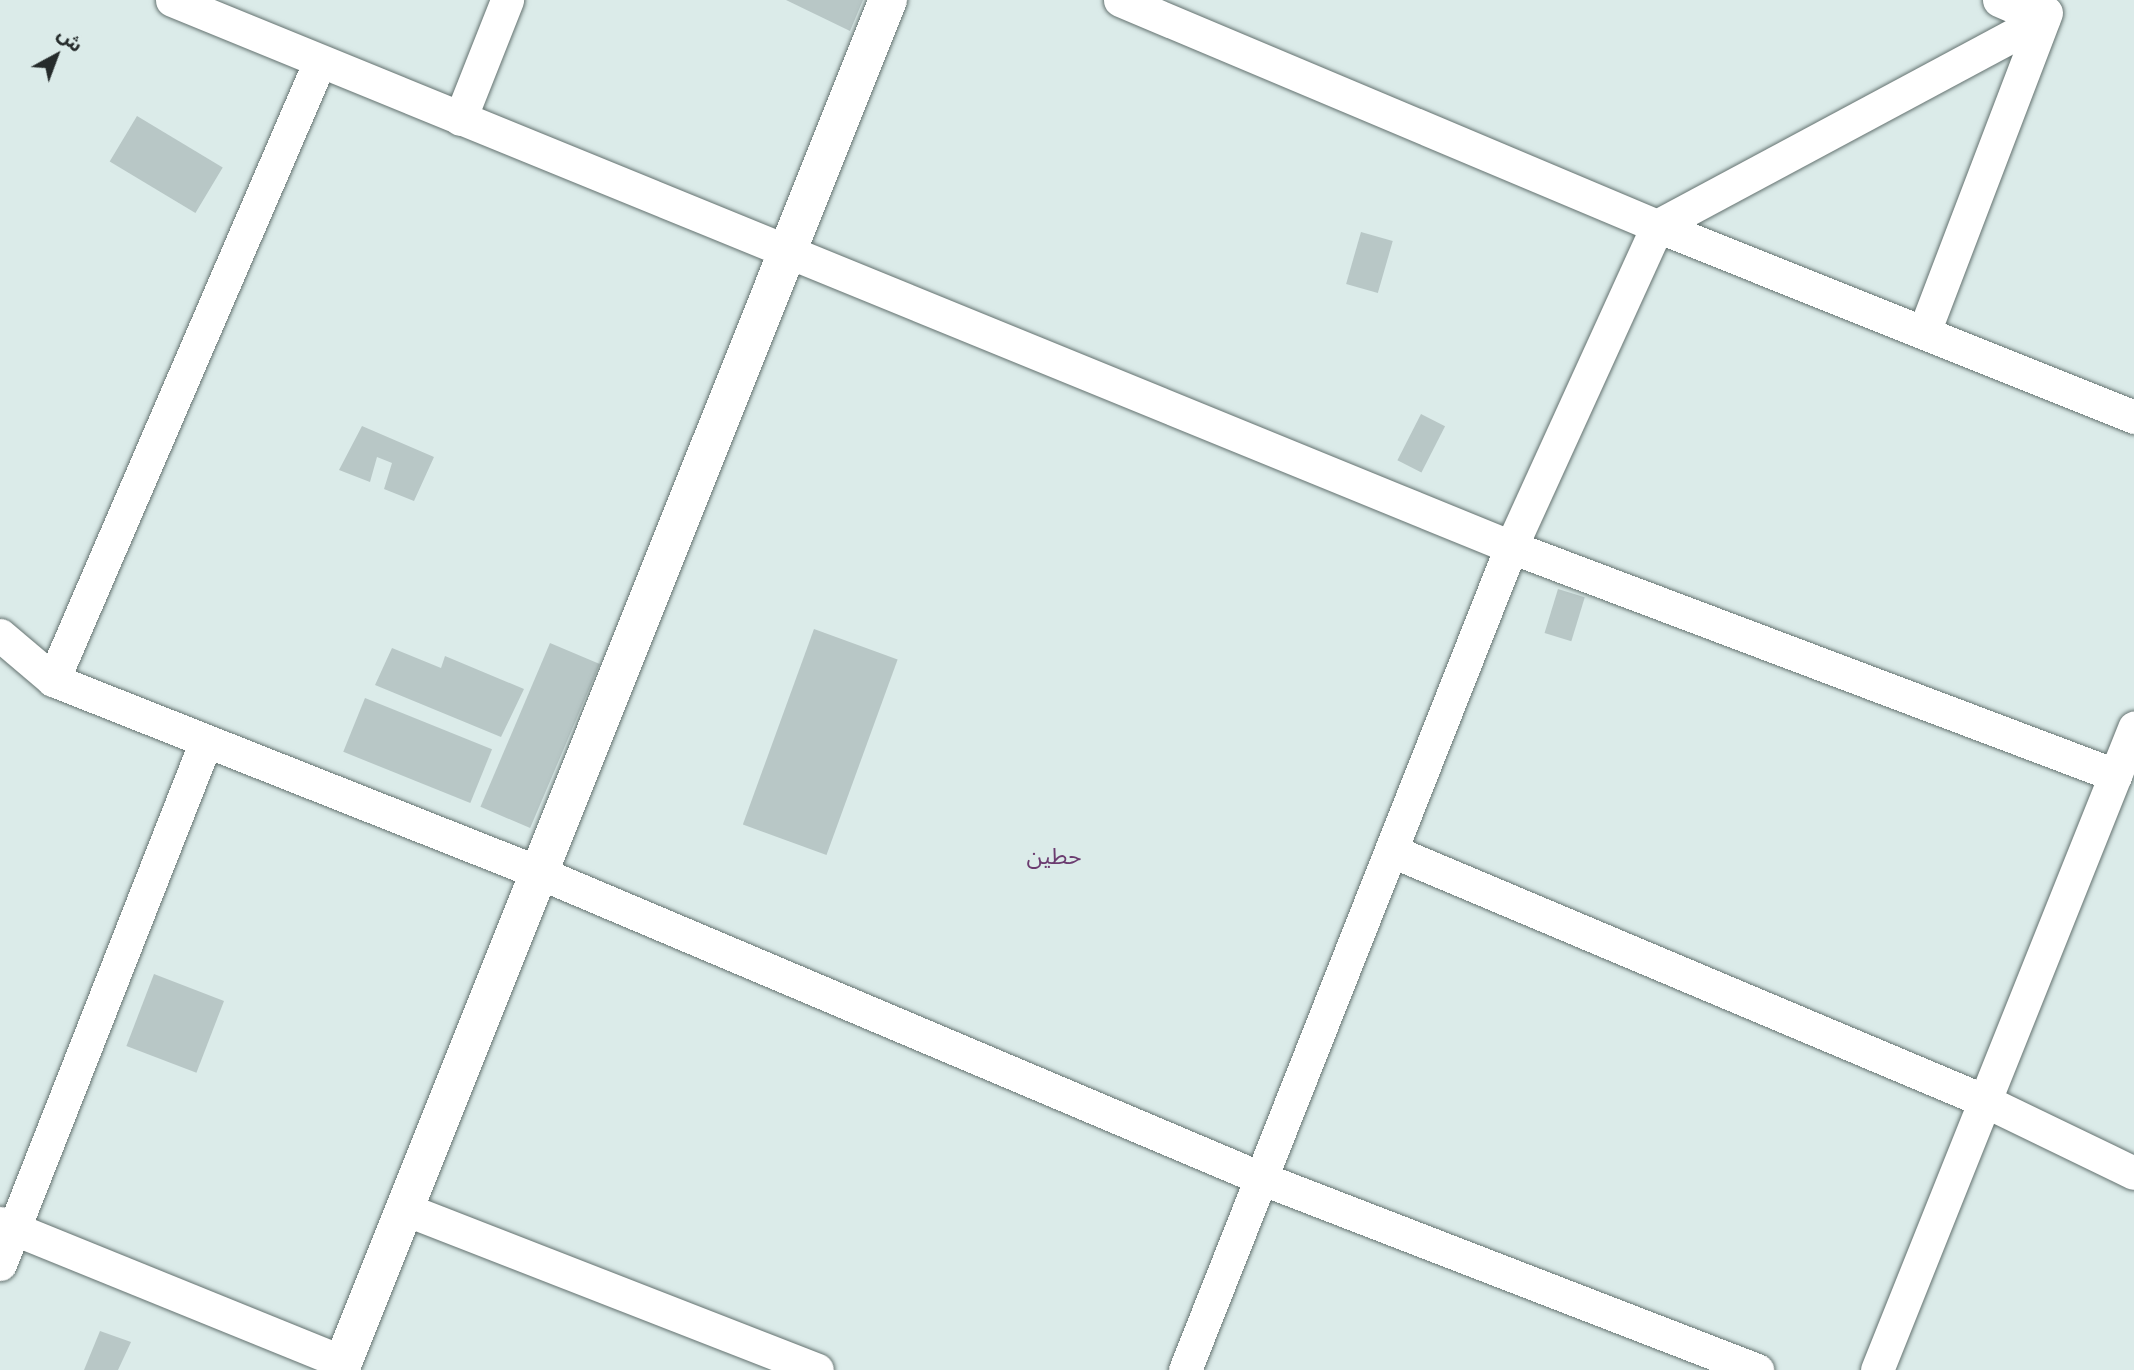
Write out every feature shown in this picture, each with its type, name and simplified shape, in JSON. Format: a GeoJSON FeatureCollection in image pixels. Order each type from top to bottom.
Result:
{"type":"FeatureCollection","features":[{"type":"Feature","properties":{"kind":"street"},"geometry":{"type":"LineString","coordinates":[[172,0],[788,254],[1511,547],[2115,775]]}},
{"type":"Feature","properties":{"kind":"street"},"geometry":{"type":"LineString","coordinates":[[460,119],[507,0]]}},
{"type":"Feature","properties":{"kind":"street"},"geometry":{"type":"LineString","coordinates":[[7,1226],[342,1366],[888,0]]}},
{"type":"Feature","properties":{"kind":"street"},"geometry":{"type":"LineString","coordinates":[[1120,0],[1657,226],[2134,418]]}},
{"type":"Feature","properties":{"kind":"street"},"geometry":{"type":"LineString","coordinates":[[1999,0],[2047,10]]}},
{"type":"Feature","properties":{"kind":"street"},"geometry":{"type":"LineString","coordinates":[[1185,1370],[1263,1179],[1511,547],[1657,226],[2047,10]]}},
{"type":"Feature","properties":{"kind":"street"},"geometry":{"type":"LineString","coordinates":[[1924,332],[2047,10]]}},
{"type":"Feature","properties":{"kind":"street"},"geometry":{"type":"LineString","coordinates":[[53,680],[320,61]]}},
{"type":"Feature","properties":{"kind":"street"},"geometry":{"type":"LineString","coordinates":[[0,635],[53,680],[540,873],[1263,1179],[1757,1370]]}},
{"type":"Feature","properties":{"kind":"street"},"geometry":{"type":"LineString","coordinates":[[1877,1370],[2134,728]]}},
{"type":"Feature","properties":{"kind":"street"},"geometry":{"type":"LineString","coordinates":[[0,1265],[7,1226],[206,741]]}},
{"type":"Feature","properties":{"kind":"street"},"geometry":{"type":"LineString","coordinates":[[1392,851],[1985,1101],[2134,1173]]}},
{"type":"Feature","properties":{"kind":"street"},"geometry":{"type":"LineString","coordinates":[[405,1209],[817,1370]]}},
{"type":"Feature","properties":{"kind":"building"},"geometry":{"type":"Polygon","coordinates":[[[786,0],[863,0],[850,31],[786,0]]]}},
{"type":"Feature","properties":{"kind":"building"},"geometry":{"type":"Polygon","coordinates":[[[137,116],[223,168],[195,213],[110,161],[137,116]]]}},
{"type":"Feature","properties":{"kind":"building"},"geometry":{"type":"Polygon","coordinates":[[[1361,232],[1393,241],[1378,293],[1346,284],[1361,232]]]}},
{"type":"Feature","properties":{"kind":"building"},"geometry":{"type":"Polygon","coordinates":[[[1421,414],[1445,426],[1421,473],[1397,460],[1421,414]]]}},
{"type":"Feature","properties":{"kind":"building"},"geometry":{"type":"Polygon","coordinates":[[[362,426],[434,457],[414,501],[384,489],[392,463],[377,457],[370,482],[339,470],[362,426]]]}},
{"type":"Feature","properties":{"kind":"building"},"geometry":{"type":"Polygon","coordinates":[[[1558,589],[1585,597],[1571,641],[1545,633],[1558,589]]]}},
{"type":"Feature","properties":{"kind":"building"},"geometry":{"type":"Polygon","coordinates":[[[814,629],[898,659],[826,855],[743,824],[814,629]]]}},
{"type":"Feature","properties":{"kind":"building"},"geometry":{"type":"Polygon","coordinates":[[[550,643],[600,664],[530,828],[480,807],[550,643]]]}},
{"type":"Feature","properties":{"kind":"building"},"geometry":{"type":"Polygon","coordinates":[[[392,648],[441,668],[445,656],[524,689],[501,737],[375,685],[392,648]]]}},
{"type":"Feature","properties":{"kind":"building"},"geometry":{"type":"Polygon","coordinates":[[[365,698],[492,749],[470,803],[343,752],[365,698]]]}},
{"type":"Feature","properties":{"kind":"building"},"geometry":{"type":"Polygon","coordinates":[[[154,974],[224,1001],[196,1073],[126,1046],[154,974]]]}},
{"type":"Feature","properties":{"kind":"building"},"geometry":{"type":"Polygon","coordinates":[[[100,1331],[131,1342],[118,1370],[84,1370],[100,1331]]]}},
{"type":"Feature","properties":{"kind":"district","name":"حطين"},"geometry":{"type":"Point","coordinates":[1054,856]}}]}
